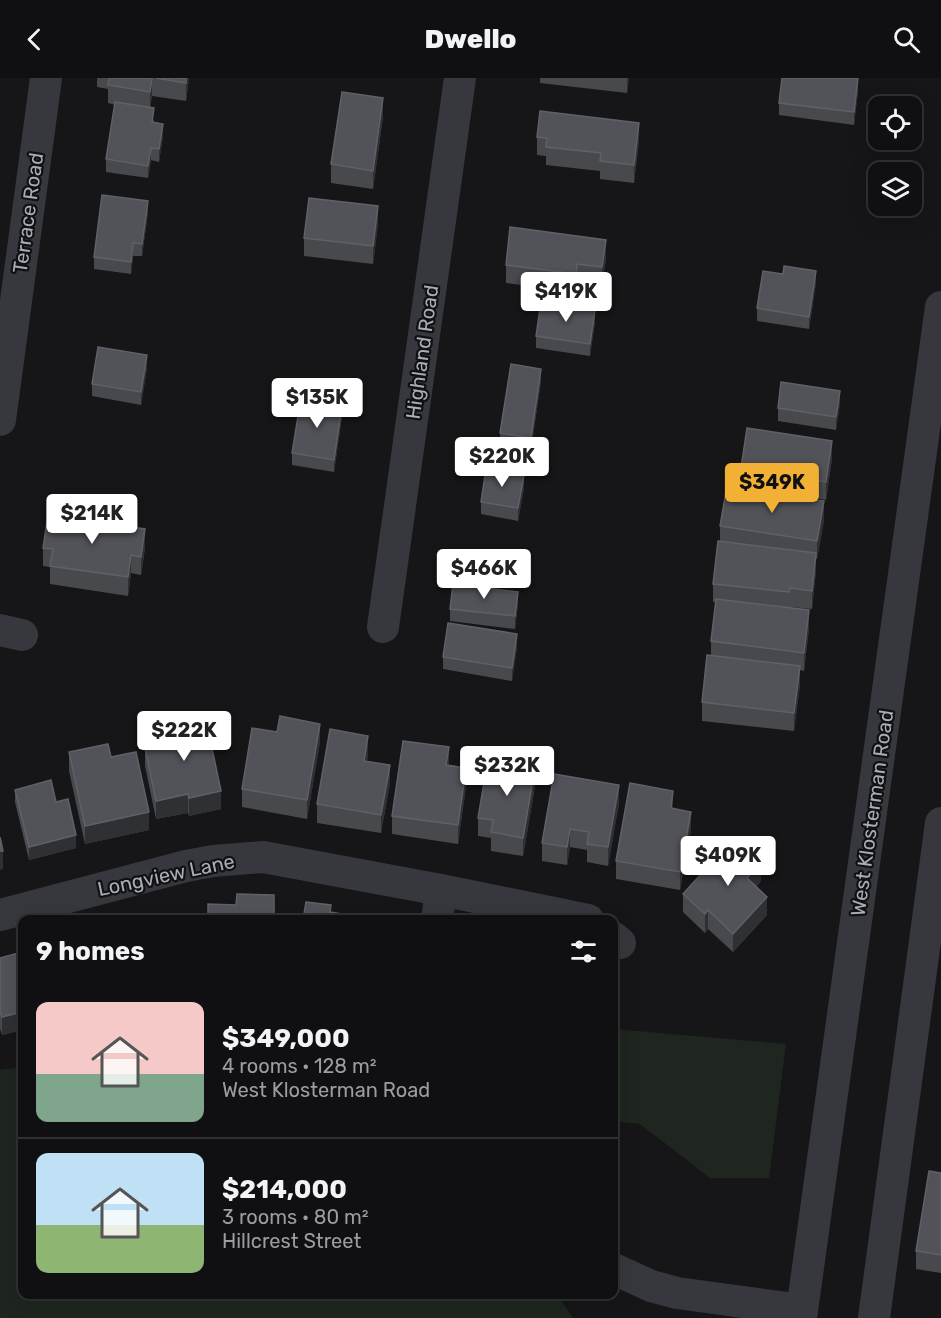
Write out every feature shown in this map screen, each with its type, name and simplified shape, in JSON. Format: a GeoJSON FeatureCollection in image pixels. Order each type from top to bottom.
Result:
{"type":"FeatureCollection","features":[{"type":"Feature","properties":{"kind":"street","name":"Terrace Road"},"geometry":{"type":"LineString","coordinates":[[0,420],[46,78]]}},
{"type":"Feature","properties":{"kind":"street","name":"Highland Road"},"geometry":{"type":"LineString","coordinates":[[383,627],[460,78]]}},
{"type":"Feature","properties":{"kind":"street","name":"West Klosterman Road"},"geometry":{"type":"LineString","coordinates":[[802,1314],[935,389],[941,308]]}},
{"type":"Feature","properties":{"kind":"street"},"geometry":{"type":"LineString","coordinates":[[874,1318],[941,823]]}},
{"type":"Feature","properties":{"kind":"street","name":"Longview Lane"},"geometry":{"type":"LineString","coordinates":[[0,915],[186,866],[241,857],[264,857],[439,905],[538,915]]}},
{"type":"Feature","properties":{"kind":"street"},"geometry":{"type":"LineString","coordinates":[[618,1271],[651,1286],[677,1293],[802,1314]]}},
{"type":"Feature","properties":{"kind":"shaded area"},"geometry":{"type":"Polygon","coordinates":[[[618,1029],[786,1044],[769,1178],[710,1178],[640,1124],[618,1121],[618,1029]]]}},
{"type":"Feature","properties":{"kind":"shaded area"},"geometry":{"type":"Polygon","coordinates":[[[18,1068],[18,1299],[560,1299],[573,1318],[0,1318],[0,1070],[18,1068]]]}},
{"type":"Feature","properties":{"kind":"building"},"geometry":{"type":"Polygon","coordinates":[[[109,78],[152,78],[150,92],[108,85],[109,78]]]}},
{"type":"Feature","properties":{"kind":"building"},"geometry":{"type":"Polygon","coordinates":[[[156,78],[186,78],[186,83],[156,78]]]}},
{"type":"Feature","properties":{"kind":"building"},"geometry":{"type":"Polygon","coordinates":[[[782,78],[858,78],[854,112],[779,103],[782,78]]]}},
{"type":"Feature","properties":{"kind":"building"},"geometry":{"type":"Polygon","coordinates":[[[342,92],[383,98],[373,171],[331,164],[342,92]]]}},
{"type":"Feature","properties":{"kind":"building"},"geometry":{"type":"Polygon","coordinates":[[[115,102],[154,108],[152,122],[163,124],[159,149],[151,148],[148,166],[106,159],[115,102]]]}},
{"type":"Feature","properties":{"kind":"building"},"geometry":{"type":"Polygon","coordinates":[[[540,111],[639,123],[634,165],[600,161],[601,153],[546,147],[547,138],[537,137],[540,111]]]}},
{"type":"Feature","properties":{"kind":"building"},"geometry":{"type":"Polygon","coordinates":[[[102,195],[148,201],[142,244],[133,243],[131,262],[94,257],[102,195]]]}},
{"type":"Feature","properties":{"kind":"building"},"geometry":{"type":"Polygon","coordinates":[[[309,198],[378,206],[373,246],[304,238],[309,198]]]}},
{"type":"Feature","properties":{"kind":"building"},"geometry":{"type":"Polygon","coordinates":[[[510,227],[606,240],[602,267],[577,264],[576,274],[506,265],[510,227]]]}},
{"type":"Feature","properties":{"kind":"building"},"geometry":{"type":"Polygon","coordinates":[[[784,266],[816,271],[809,317],[757,308],[763,271],[783,274],[784,266]]]}},
{"type":"Feature","properties":{"kind":"building"},"geometry":{"type":"Polygon","coordinates":[[[541,302],[595,310],[590,344],[536,336],[541,302]]]}},
{"type":"Feature","properties":{"kind":"building"},"geometry":{"type":"Polygon","coordinates":[[[98,347],[147,355],[141,392],[92,384],[98,347]]]}},
{"type":"Feature","properties":{"kind":"building"},"geometry":{"type":"Polygon","coordinates":[[[511,364],[541,369],[531,438],[500,433],[511,364]]]}},
{"type":"Feature","properties":{"kind":"building"},"geometry":{"type":"Polygon","coordinates":[[[781,382],[840,391],[836,417],[778,408],[781,382]]]}},
{"type":"Feature","properties":{"kind":"building"},"geometry":{"type":"Polygon","coordinates":[[[301,398],[342,405],[334,460],[292,453],[301,398]]]}},
{"type":"Feature","properties":{"kind":"building"},"geometry":{"type":"Polygon","coordinates":[[[747,428],[832,441],[826,482],[741,468],[747,428]]]}},
{"type":"Feature","properties":{"kind":"building"},"geometry":{"type":"Polygon","coordinates":[[[486,469],[524,475],[518,508],[481,502],[486,469]]]}},
{"type":"Feature","properties":{"kind":"building"},"geometry":{"type":"Polygon","coordinates":[[[727,486],[824,501],[817,541],[720,526],[727,486]]]}},
{"type":"Feature","properties":{"kind":"building"},"geometry":{"type":"Polygon","coordinates":[[[48,515],[145,529],[141,557],[131,555],[128,577],[50,566],[53,549],[43,548],[48,515]]]}},
{"type":"Feature","properties":{"kind":"building"},"geometry":{"type":"Polygon","coordinates":[[[718,541],[816,553],[812,591],[790,588],[789,592],[713,584],[718,541]]]}},
{"type":"Feature","properties":{"kind":"building"},"geometry":{"type":"Polygon","coordinates":[[[453,584],[518,592],[515,616],[450,609],[453,584]]]}},
{"type":"Feature","properties":{"kind":"building"},"geometry":{"type":"Polygon","coordinates":[[[716,599],[809,610],[804,653],[711,641],[716,599]]]}},
{"type":"Feature","properties":{"kind":"building"},"geometry":{"type":"Polygon","coordinates":[[[448,623],[517,634],[512,668],[443,657],[448,623]]]}},
{"type":"Feature","properties":{"kind":"building"},"geometry":{"type":"Polygon","coordinates":[[[707,655],[800,666],[794,713],[702,702],[707,655]]]}},
{"type":"Feature","properties":{"kind":"building"},"geometry":{"type":"Polygon","coordinates":[[[205,715],[221,791],[189,798],[188,794],[156,801],[145,748],[172,742],[167,723],[205,715]]]}},
{"type":"Feature","properties":{"kind":"building"},"geometry":{"type":"Polygon","coordinates":[[[280,716],[320,724],[307,800],[242,789],[252,728],[277,732],[280,716]]]}},
{"type":"Feature","properties":{"kind":"building"},"geometry":{"type":"Polygon","coordinates":[[[330,729],[368,736],[364,761],[390,765],[381,815],[317,804],[330,729]]]}},
{"type":"Feature","properties":{"kind":"building"},"geometry":{"type":"Polygon","coordinates":[[[403,741],[449,747],[446,765],[466,768],[458,825],[392,816],[403,741]]]}},
{"type":"Feature","properties":{"kind":"building"},"geometry":{"type":"Polygon","coordinates":[[[108,744],[111,757],[136,752],[149,812],[85,826],[69,752],[108,744]]]}},
{"type":"Feature","properties":{"kind":"building"},"geometry":{"type":"Polygon","coordinates":[[[488,759],[535,768],[523,838],[491,832],[493,820],[478,818],[488,759]]]}},
{"type":"Feature","properties":{"kind":"building"},"geometry":{"type":"Polygon","coordinates":[[[554,774],[619,785],[608,847],[587,844],[589,832],[570,829],[567,847],[542,843],[554,774]]]}},
{"type":"Feature","properties":{"kind":"building"},"geometry":{"type":"Polygon","coordinates":[[[51,780],[56,802],[68,799],[76,835],[29,847],[15,790],[51,780]]]}},
{"type":"Feature","properties":{"kind":"building"},"geometry":{"type":"Polygon","coordinates":[[[630,783],[673,791],[671,808],[691,812],[680,872],[616,861],[630,783]]]}},
{"type":"Feature","properties":{"kind":"building"},"geometry":{"type":"Polygon","coordinates":[[[734,838],[761,863],[747,878],[767,897],[733,934],[708,910],[705,914],[683,894],[734,838]]]}},
{"type":"Feature","properties":{"kind":"building"},"geometry":{"type":"Polygon","coordinates":[[[237,894],[274,895],[274,915],[208,915],[208,904],[236,905],[237,894]]]}},
{"type":"Feature","properties":{"kind":"building"},"geometry":{"type":"Polygon","coordinates":[[[306,902],[331,905],[330,912],[348,915],[304,915],[306,902]]]}},
{"type":"Feature","properties":{"kind":"building"},"geometry":{"type":"Polygon","coordinates":[[[18,953],[18,1013],[2,1017],[0,1011],[0,958],[18,953]]]}},
{"type":"Feature","properties":{"kind":"building"},"geometry":{"type":"Polygon","coordinates":[[[929,1171],[941,1173],[941,1255],[916,1251],[929,1171]]]}}]}
